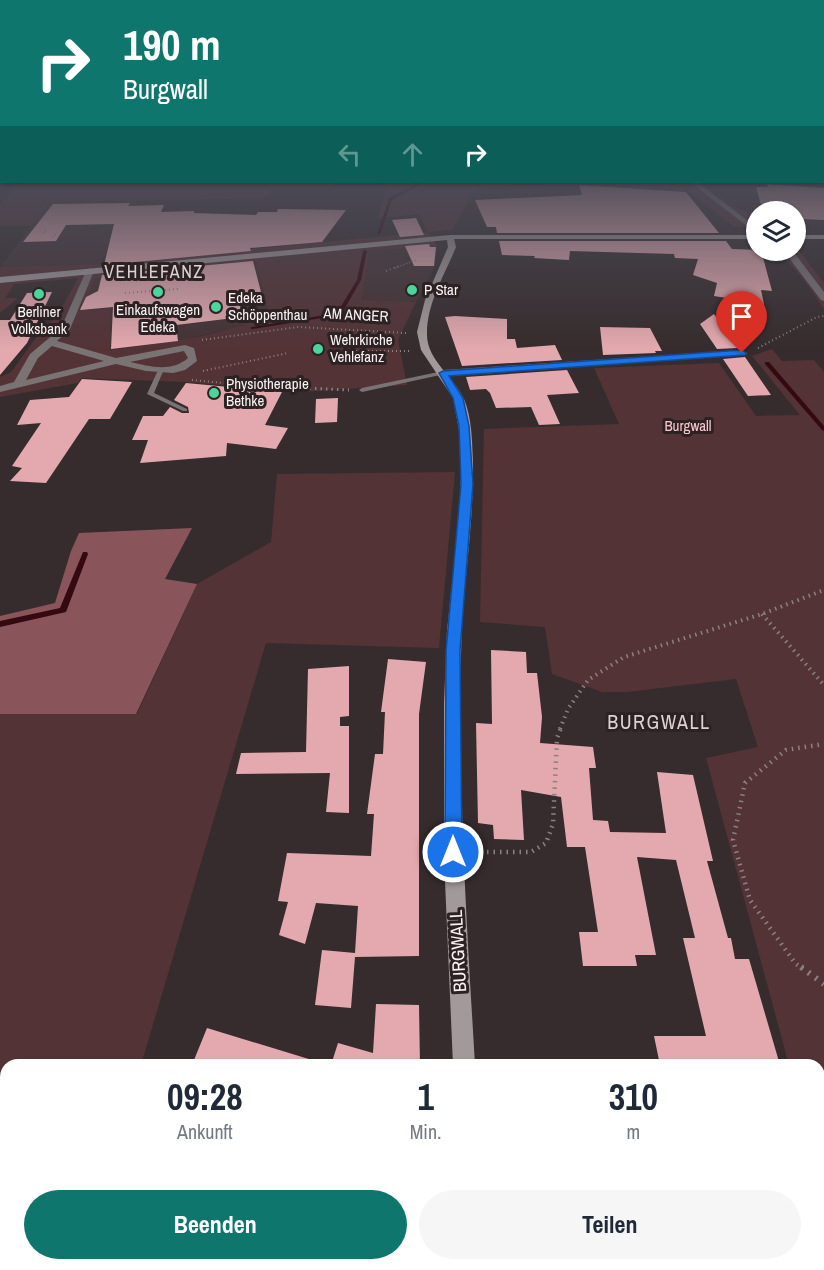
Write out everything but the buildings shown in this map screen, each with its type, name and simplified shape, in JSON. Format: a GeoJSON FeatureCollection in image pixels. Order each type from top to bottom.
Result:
{"type":"FeatureCollection","features":[{"type":"Feature","properties":{"kind":"main road"},"geometry":{"type":"LineString","coordinates":[[0,280],[450,237],[746,237]]}},
{"type":"Feature","properties":{"kind":"main road","name":"BURGWALL"},"geometry":{"type":"LineString","coordinates":[[450,237],[452,247],[424,317],[421,334],[425,351],[443,373],[458,398],[464,426],[467,484],[453,651],[453,852],[464,1059]]}},
{"type":"Feature","properties":{"kind":"main road"},"geometry":{"type":"LineString","coordinates":[[806,237],[824,237]]}},
{"type":"Feature","properties":{"kind":"street"},"geometry":{"type":"LineString","coordinates":[[796,261],[823,295]]}},
{"type":"Feature","properties":{"kind":"street"},"geometry":{"type":"LineString","coordinates":[[18,385],[34,356],[65,329],[90,271]]}},
{"type":"Feature","properties":{"kind":"street"},"geometry":{"type":"LineString","coordinates":[[0,389],[117,360],[185,348],[190,350],[193,358],[187,366],[174,374],[161,369],[117,360],[50,342]]}},
{"type":"Feature","properties":{"kind":"street"},"geometry":{"type":"LineString","coordinates":[[443,373],[742,353]]}},
{"type":"Feature","properties":{"kind":"lane"},"geometry":{"type":"LineString","coordinates":[[161,369],[150,394],[185,410]]}},
{"type":"Feature","properties":{"kind":"lane"},"geometry":{"type":"LineString","coordinates":[[362,390],[443,373]]}},
{"type":"Feature","properties":{"kind":"path"},"geometry":{"type":"LineString","coordinates":[[54,237],[57,232]]}},
{"type":"Feature","properties":{"kind":"path"},"geometry":{"type":"LineString","coordinates":[[386,270],[416,260]]}},
{"type":"Feature","properties":{"kind":"path"},"geometry":{"type":"LineString","coordinates":[[125,293],[178,290]]}},
{"type":"Feature","properties":{"kind":"path"},"geometry":{"type":"LineString","coordinates":[[742,353],[760,348],[817,317],[824,316]]}},
{"type":"Feature","properties":{"kind":"path","name":"AM ANGER"},"geometry":{"type":"LineString","coordinates":[[185,348],[207,338],[298,327],[421,334]]}},
{"type":"Feature","properties":{"kind":"path"},"geometry":{"type":"LineString","coordinates":[[348,351],[425,351]]}},
{"type":"Feature","properties":{"kind":"path"},"geometry":{"type":"LineString","coordinates":[[174,374],[288,353]]}},
{"type":"Feature","properties":{"kind":"path"},"geometry":{"type":"LineString","coordinates":[[174,374],[302,390],[362,390]]}},
{"type":"Feature","properties":{"kind":"path"},"geometry":{"type":"LineString","coordinates":[[453,852],[531,852],[546,843],[553,824],[557,738],[568,709],[588,680],[624,657],[762,614],[824,590]]}},
{"type":"Feature","properties":{"kind":"path"},"geometry":{"type":"LineString","coordinates":[[762,614],[824,685]]}},
{"type":"Feature","properties":{"kind":"path"},"geometry":{"type":"LineString","coordinates":[[824,744],[786,750],[745,783],[733,840],[750,900],[795,963],[824,984]]}},
{"type":"Feature","properties":{"kind":"shaded area"},"geometry":{"type":"Polygon","coordinates":[[[28,230],[118,230],[100,264],[0,267],[28,230]]]}},
{"type":"Feature","properties":{"kind":"shaded area"},"geometry":{"type":"Polygon","coordinates":[[[437,246],[435,266],[416,302],[362,301],[369,250],[437,246]]]}},
{"type":"Feature","properties":{"kind":"shaded area"},"geometry":{"type":"Polygon","coordinates":[[[256,261],[269,315],[248,325],[178,341],[110,350],[83,311],[95,279],[256,261]]]}},
{"type":"Feature","properties":{"kind":"shaded area"},"geometry":{"type":"Polygon","coordinates":[[[192,528],[165,579],[197,584],[136,714],[0,714],[0,616],[55,603],[79,533],[192,528]]]}},
{"type":"Feature","properties":{"kind":"green space","name":"VEHLEFANZ"},"geometry":{"type":"Polygon","coordinates":[[[428,232],[437,246],[369,251],[362,300],[416,302],[398,340],[407,385],[302,392],[186,382],[82,378],[78,383],[0,397],[0,377],[11,372],[45,325],[56,318],[78,278],[14,284],[5,298],[18,298],[0,313],[0,267],[100,264],[428,232]],[[256,261],[95,279],[83,310],[110,309],[110,350],[211,334],[269,315],[256,261]]]}},
{"type":"Feature","properties":{"kind":"green space"},"geometry":{"type":"Polygon","coordinates":[[[806,260],[824,283],[824,309],[802,277],[787,261],[806,260]]]}},
{"type":"Feature","properties":{"kind":"green space","name":"Burgwall"},"geometry":{"type":"Polygon","coordinates":[[[772,349],[782,361],[814,360],[824,372],[824,1059],[787,1059],[706,758],[758,747],[736,679],[627,692],[602,692],[552,674],[545,627],[480,622],[484,429],[619,424],[594,368],[719,363],[756,416],[800,415],[752,356],[772,349]]]}},
{"type":"Feature","properties":{"kind":"green space"},"geometry":{"type":"Polygon","coordinates":[[[455,472],[439,648],[266,643],[143,1059],[0,1059],[0,714],[137,714],[197,584],[271,542],[277,474],[455,472]]]}},
{"type":"Feature","properties":{"kind":"waterway"},"geometry":{"type":"LineString","coordinates":[[252,328],[339,314],[359,280],[365,251]]}},
{"type":"Feature","properties":{"kind":"waterway"},"geometry":{"type":"LineString","coordinates":[[767,363],[824,429]]}},
{"type":"Feature","properties":{"kind":"waterway"},"geometry":{"type":"LineString","coordinates":[[0,624],[63,610],[85,554]]}},
{"type":"Feature","properties":{"kind":"place","name":"P Star"},"geometry":{"type":"Point","coordinates":[412,290]}},
{"type":"Feature","properties":{"kind":"place","name":"Einkaufswagen Edeka"},"geometry":{"type":"Point","coordinates":[158,292]}},
{"type":"Feature","properties":{"kind":"place","name":"Berliner Volksbank"},"geometry":{"type":"Point","coordinates":[39,294]}},
{"type":"Feature","properties":{"kind":"place","name":"Edeka Schöppenthau"},"geometry":{"type":"Point","coordinates":[216,307]}},
{"type":"Feature","properties":{"kind":"place","name":"Wehrkirche Vehlefanz"},"geometry":{"type":"Point","coordinates":[318,349]}},
{"type":"Feature","properties":{"kind":"place","name":"Physiotherapie Bethke"},"geometry":{"type":"Point","coordinates":[214,393]}},
{"type":"Feature","properties":{"kind":"district","name":"VEHLEFANZ"},"geometry":{"type":"Point","coordinates":[154,272]}},
{"type":"Feature","properties":{"kind":"district","name":"BURGWALL"},"geometry":{"type":"Point","coordinates":[659,722]}},
{"type":"Feature","properties":{"kind":"route"},"geometry":{"type":"LineString","coordinates":[[453,852],[453,651],[467,484],[464,426],[458,398],[443,373],[742,353]]}}]}
